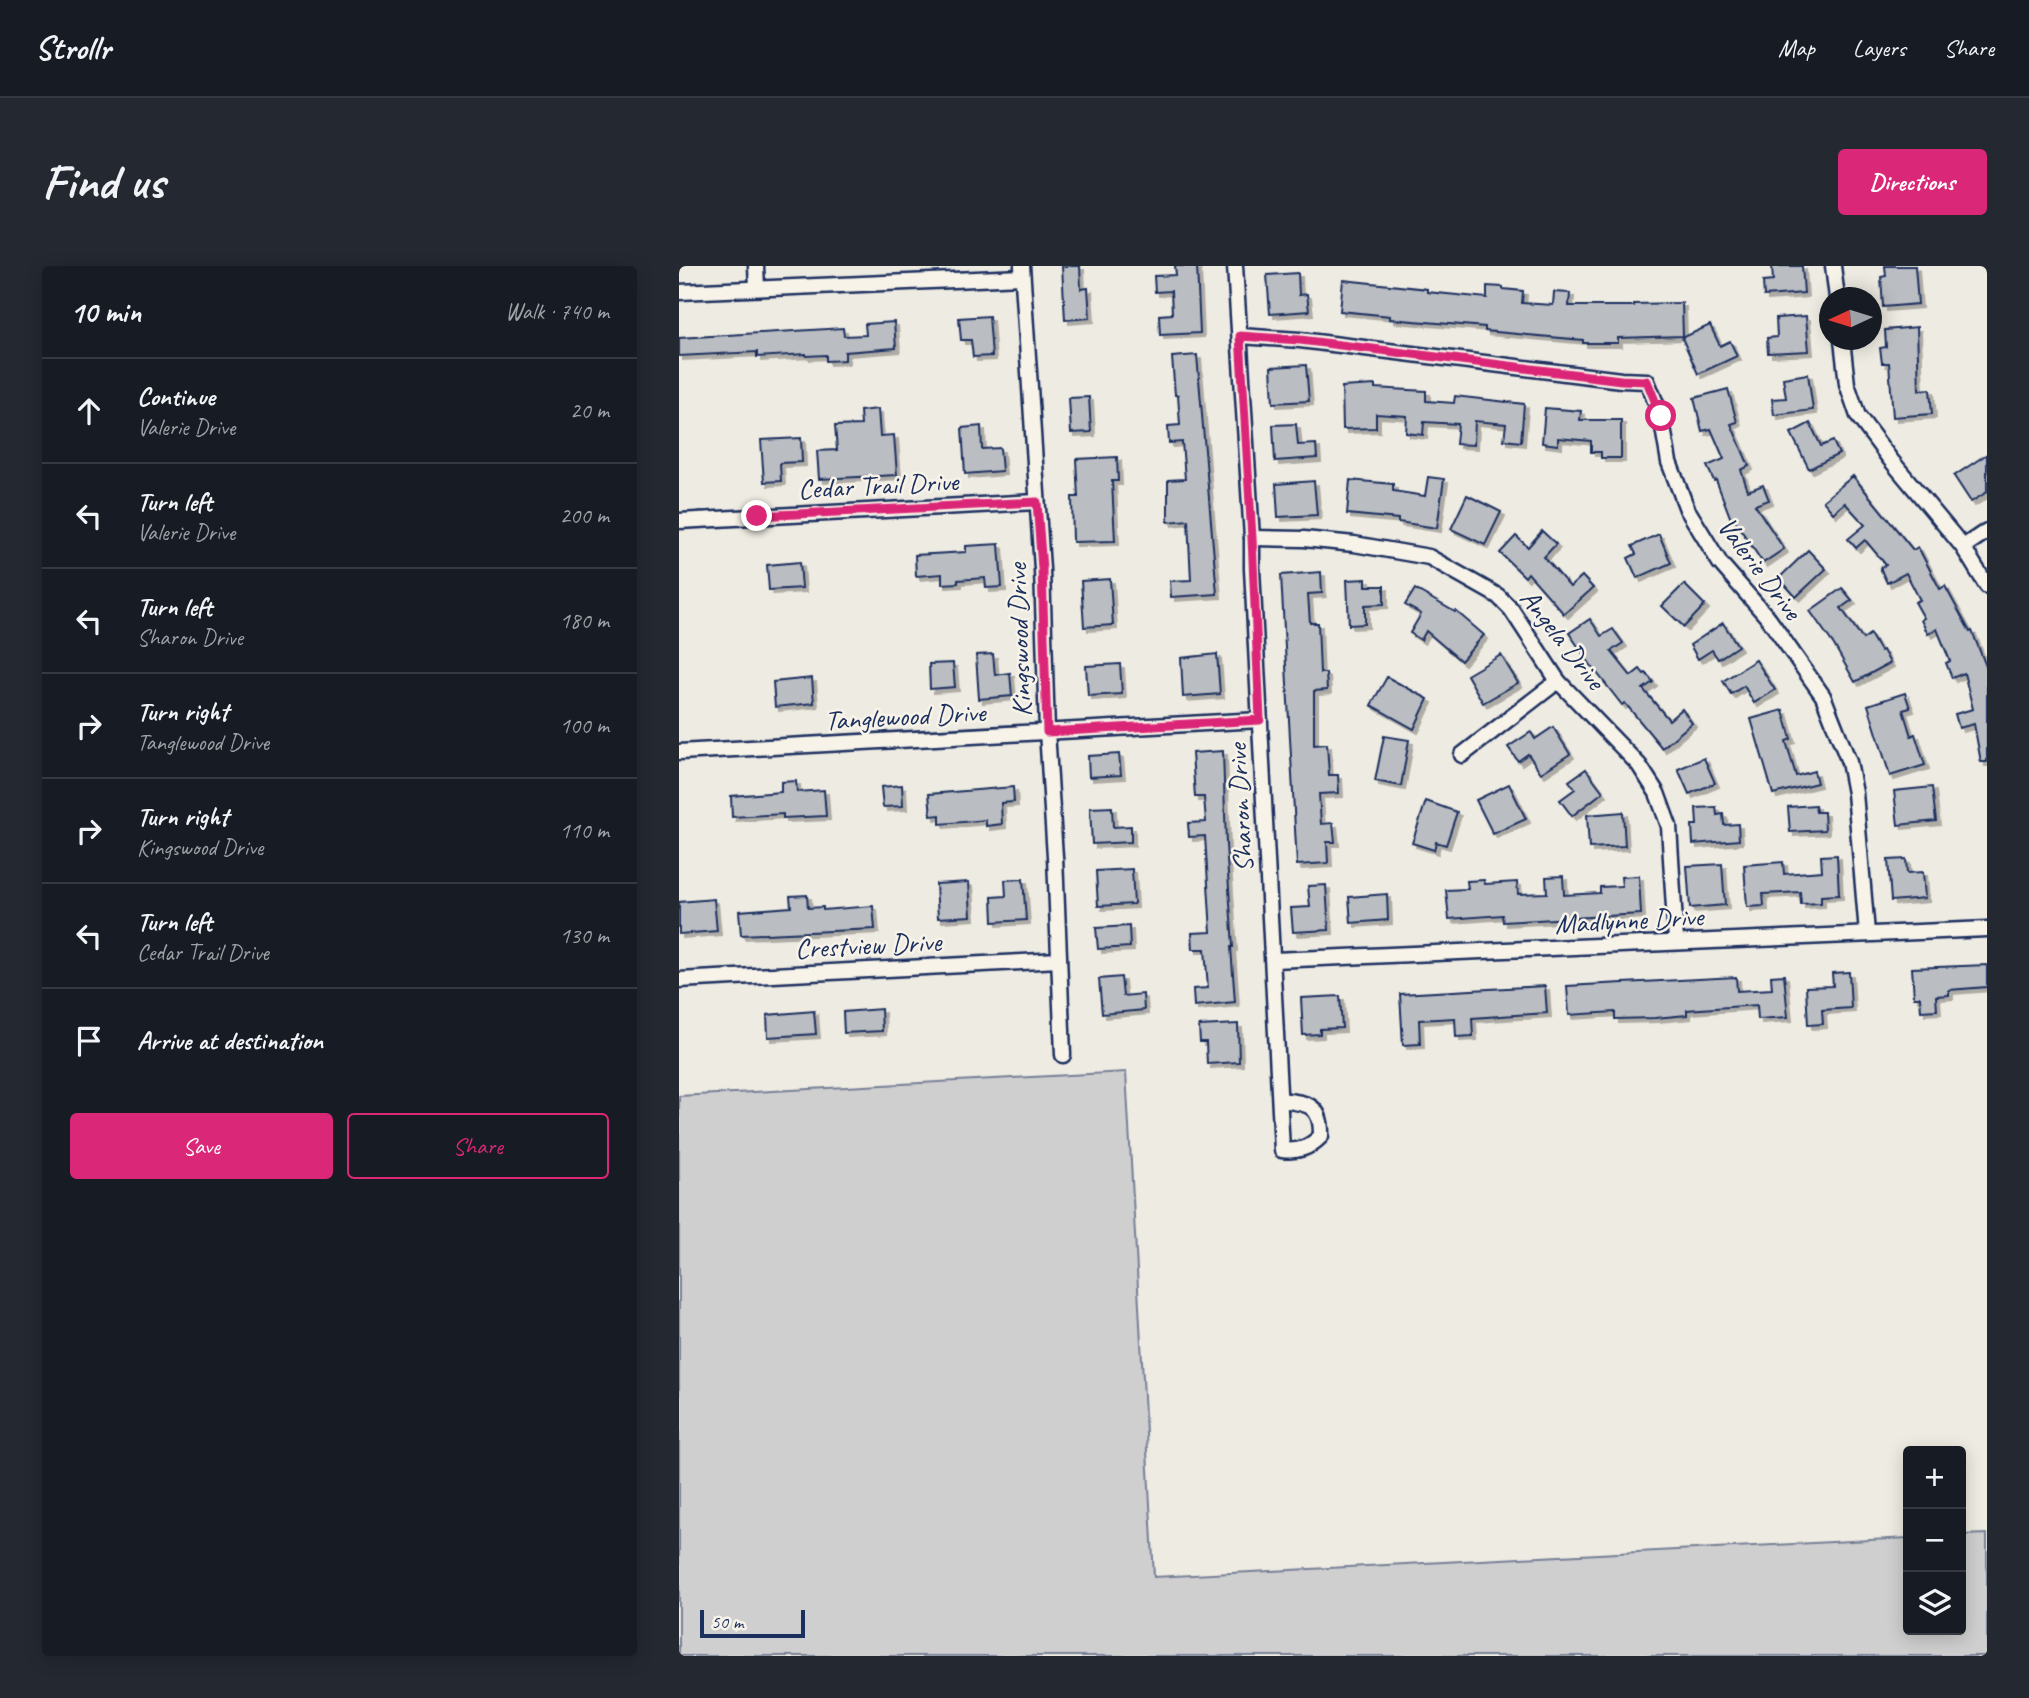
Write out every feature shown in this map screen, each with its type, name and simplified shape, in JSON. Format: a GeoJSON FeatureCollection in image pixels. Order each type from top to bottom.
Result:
{"type":"FeatureCollection","features":[{"type":"Feature","properties":{"kind":"street"},"geometry":{"type":"LineString","coordinates":[[756,266],[757,288]]}},
{"type":"Feature","properties":{"kind":"street","name":"Sharon Drive"},"geometry":{"type":"LineString","coordinates":[[1235,266],[1252,538],[1280,1100]]}},
{"type":"Feature","properties":{"kind":"street"},"geometry":{"type":"LineString","coordinates":[[1833,266],[1836,287]]}},
{"type":"Feature","properties":{"kind":"street"},"geometry":{"type":"LineString","coordinates":[[679,292],[1022,272]]}},
{"type":"Feature","properties":{"kind":"street","name":"Kingswood Drive"},"geometry":{"type":"LineString","coordinates":[[1022,272],[1042,569],[1063,1055]]}},
{"type":"Feature","properties":{"kind":"street","name":"Valerie Drive"},"geometry":{"type":"LineString","coordinates":[[1240,336],[1300,340],[1647,381],[1661,416],[1669,462],[1687,509],[1720,563],[1768,618],[1823,696],[1850,762],[1867,933]]}},
{"type":"Feature","properties":{"kind":"street"},"geometry":{"type":"LineString","coordinates":[[1843,350],[1847,384],[1858,416],[1963,547],[1987,586]]}},
{"type":"Feature","properties":{"kind":"street","name":"Cedar Trail Drive"},"geometry":{"type":"LineString","coordinates":[[679,522],[1037,502]]}},
{"type":"Feature","properties":{"kind":"street"},"geometry":{"type":"LineString","coordinates":[[1963,547],[1987,531]]}},
{"type":"Feature","properties":{"kind":"street","name":"Angela Drive"},"geometry":{"type":"LineString","coordinates":[[1252,538],[1355,544],[1429,557],[1498,596],[1511,609],[1558,681],[1639,765],[1657,793],[1669,825],[1676,941]]}},
{"type":"Feature","properties":{"kind":"street"},"geometry":{"type":"LineString","coordinates":[[1462,755],[1558,681]]}},
{"type":"Feature","properties":{"kind":"street","name":"Tanglewood Drive"},"geometry":{"type":"LineString","coordinates":[[679,752],[1260,720]]}},
{"type":"Feature","properties":{"kind":"street","name":"Madlynne Drive"},"geometry":{"type":"LineString","coordinates":[[1274,960],[1987,929]]}},
{"type":"Feature","properties":{"kind":"street","name":"Crestview Drive"},"geometry":{"type":"LineString","coordinates":[[679,980],[1059,960]]}},
{"type":"Feature","properties":{"kind":"shaded area"},"geometry":{"type":"Polygon","coordinates":[[[1126,1072],[1154,1577],[1903,1538],[1903,1635],[1966,1635],[1966,1535],[1987,1534],[1987,1656],[679,1656],[679,1096],[1126,1072]]]}},
{"type":"Feature","properties":{"kind":"building"},"geometry":{"type":"Polygon","coordinates":[[[1062,266],[1080,266],[1081,289],[1088,288],[1090,318],[1065,320],[1062,266]]]}},
{"type":"Feature","properties":{"kind":"building"},"geometry":{"type":"Polygon","coordinates":[[[1175,266],[1197,266],[1200,333],[1160,335],[1159,315],[1172,314],[1171,291],[1155,292],[1154,276],[1176,275],[1175,266]]]}},
{"type":"Feature","properties":{"kind":"building"},"geometry":{"type":"Polygon","coordinates":[[[1772,266],[1802,266],[1804,293],[1764,296],[1763,282],[1773,281],[1772,266]]]}},
{"type":"Feature","properties":{"kind":"building"},"geometry":{"type":"Polygon","coordinates":[[[1885,266],[1915,266],[1918,304],[1883,307],[1881,277],[1886,276],[1885,266]]]}},
{"type":"Feature","properties":{"kind":"building"},"geometry":{"type":"Polygon","coordinates":[[[1298,273],[1299,295],[1307,294],[1309,311],[1270,314],[1267,275],[1298,273]]]}},
{"type":"Feature","properties":{"kind":"building"},"geometry":{"type":"Polygon","coordinates":[[[1343,280],[1487,298],[1487,286],[1503,287],[1523,291],[1522,303],[1553,305],[1554,292],[1570,293],[1569,306],[1682,303],[1683,336],[1618,338],[1618,343],[1583,343],[1583,340],[1485,331],[1485,327],[1390,319],[1390,316],[1340,311],[1343,280]]]}},
{"type":"Feature","properties":{"kind":"building"},"geometry":{"type":"Polygon","coordinates":[[[989,316],[992,356],[973,357],[971,340],[961,340],[959,318],[989,316]]]}},
{"type":"Feature","properties":{"kind":"building"},"geometry":{"type":"Polygon","coordinates":[[[1806,316],[1809,351],[1768,353],[1767,338],[1777,337],[1776,318],[1806,316]]]}},
{"type":"Feature","properties":{"kind":"building"},"geometry":{"type":"Polygon","coordinates":[[[894,322],[896,348],[845,352],[845,360],[826,361],[826,355],[806,354],[757,357],[757,352],[679,356],[679,338],[843,328],[844,336],[866,335],[865,324],[894,322]]]}},
{"type":"Feature","properties":{"kind":"building"},"geometry":{"type":"Polygon","coordinates":[[[1710,325],[1720,346],[1730,341],[1737,356],[1698,374],[1682,338],[1710,325]]]}},
{"type":"Feature","properties":{"kind":"building"},"geometry":{"type":"Polygon","coordinates":[[[1917,327],[1919,390],[1930,389],[1932,414],[1893,417],[1889,363],[1882,363],[1880,350],[1886,347],[1885,330],[1917,327]]]}},
{"type":"Feature","properties":{"kind":"building"},"geometry":{"type":"Polygon","coordinates":[[[1197,355],[1217,594],[1171,597],[1170,581],[1191,580],[1188,520],[1168,522],[1168,480],[1185,479],[1182,442],[1169,443],[1168,426],[1180,425],[1172,357],[1197,355]]]}},
{"type":"Feature","properties":{"kind":"building"},"geometry":{"type":"Polygon","coordinates":[[[1306,365],[1309,401],[1273,403],[1271,367],[1306,365]]]}},
{"type":"Feature","properties":{"kind":"building"},"geometry":{"type":"Polygon","coordinates":[[[1808,374],[1813,410],[1774,415],[1772,399],[1786,398],[1783,378],[1808,374]]]}},
{"type":"Feature","properties":{"kind":"building"},"geometry":{"type":"Polygon","coordinates":[[[1375,385],[1375,388],[1426,391],[1426,401],[1454,403],[1455,396],[1524,404],[1521,442],[1504,440],[1506,424],[1475,421],[1474,445],[1456,444],[1458,424],[1424,422],[1423,435],[1406,433],[1407,416],[1376,414],[1376,428],[1343,429],[1342,387],[1375,385]]]}},
{"type":"Feature","properties":{"kind":"building"},"geometry":{"type":"Polygon","coordinates":[[[1728,389],[1737,422],[1731,424],[1749,466],[1741,470],[1748,491],[1763,485],[1769,500],[1755,505],[1784,549],[1763,563],[1735,521],[1732,522],[1716,480],[1714,481],[1707,466],[1724,459],[1711,429],[1702,431],[1694,398],[1728,389]]]}},
{"type":"Feature","properties":{"kind":"building"},"geometry":{"type":"Polygon","coordinates":[[[1089,397],[1091,432],[1071,433],[1069,398],[1089,397]]]}},
{"type":"Feature","properties":{"kind":"building"},"geometry":{"type":"Polygon","coordinates":[[[1545,408],[1581,411],[1580,420],[1621,420],[1621,458],[1601,458],[1601,452],[1591,452],[1591,441],[1558,438],[1558,445],[1542,443],[1545,408]]]}},
{"type":"Feature","properties":{"kind":"building"},"geometry":{"type":"Polygon","coordinates":[[[878,409],[880,436],[894,435],[897,475],[819,479],[817,451],[837,450],[835,426],[861,425],[860,411],[878,409]]]}},
{"type":"Feature","properties":{"kind":"building"},"geometry":{"type":"Polygon","coordinates":[[[1810,423],[1821,446],[1833,441],[1839,454],[1809,469],[1791,433],[1810,423]]]}},
{"type":"Feature","properties":{"kind":"building"},"geometry":{"type":"Polygon","coordinates":[[[1296,424],[1298,445],[1316,444],[1317,458],[1275,461],[1273,425],[1296,424]]]}},
{"type":"Feature","properties":{"kind":"building"},"geometry":{"type":"Polygon","coordinates":[[[981,426],[982,449],[1000,448],[1002,471],[965,474],[962,428],[981,426]]]}},
{"type":"Feature","properties":{"kind":"building"},"geometry":{"type":"Polygon","coordinates":[[[801,438],[802,462],[780,463],[781,481],[764,482],[761,440],[801,438]]]}},
{"type":"Feature","properties":{"kind":"building"},"geometry":{"type":"Polygon","coordinates":[[[1987,454],[1987,492],[1971,502],[1954,476],[1987,454]]]}},
{"type":"Feature","properties":{"kind":"building"},"geometry":{"type":"Polygon","coordinates":[[[1117,457],[1118,481],[1112,481],[1115,541],[1073,542],[1072,497],[1078,497],[1076,459],[1117,457]]]}},
{"type":"Feature","properties":{"kind":"building"},"geometry":{"type":"Polygon","coordinates":[[[1853,476],[1913,550],[1918,547],[1940,589],[1945,586],[1970,632],[1972,631],[1987,669],[1987,762],[1981,762],[1974,724],[1959,728],[1955,714],[1973,709],[1964,673],[1952,678],[1946,663],[1950,661],[1937,629],[1928,634],[1921,620],[1924,618],[1915,602],[1920,600],[1906,573],[1887,583],[1880,568],[1886,565],[1865,540],[1856,548],[1848,539],[1865,525],[1845,503],[1833,513],[1823,501],[1853,476]]]}},
{"type":"Feature","properties":{"kind":"building"},"geometry":{"type":"Polygon","coordinates":[[[1428,477],[1444,479],[1437,528],[1398,522],[1398,519],[1347,514],[1350,480],[1393,484],[1393,491],[1425,496],[1428,477]]]}},
{"type":"Feature","properties":{"kind":"building"},"geometry":{"type":"Polygon","coordinates":[[[1314,481],[1317,515],[1278,517],[1276,484],[1314,481]]]}},
{"type":"Feature","properties":{"kind":"building"},"geometry":{"type":"Polygon","coordinates":[[[1467,495],[1501,512],[1485,545],[1451,529],[1467,495]]]}},
{"type":"Feature","properties":{"kind":"building"},"geometry":{"type":"Polygon","coordinates":[[[1542,531],[1556,544],[1544,557],[1570,587],[1582,576],[1593,588],[1564,614],[1528,573],[1525,577],[1500,553],[1516,536],[1528,547],[1542,531]]]}},
{"type":"Feature","properties":{"kind":"building"},"geometry":{"type":"Polygon","coordinates":[[[1659,534],[1671,563],[1637,578],[1628,558],[1636,554],[1632,546],[1659,534]]]}},
{"type":"Feature","properties":{"kind":"building"},"geometry":{"type":"Polygon","coordinates":[[[999,544],[1002,587],[986,588],[985,578],[942,584],[942,574],[916,576],[915,555],[966,552],[966,546],[999,544]]]}},
{"type":"Feature","properties":{"kind":"building"},"geometry":{"type":"Polygon","coordinates":[[[1808,550],[1826,569],[1796,597],[1779,578],[1808,550]]]}},
{"type":"Feature","properties":{"kind":"building"},"geometry":{"type":"Polygon","coordinates":[[[800,562],[802,588],[769,590],[767,565],[800,562]]]}},
{"type":"Feature","properties":{"kind":"building"},"geometry":{"type":"Polygon","coordinates":[[[1321,572],[1322,593],[1308,594],[1310,623],[1318,623],[1320,673],[1326,673],[1327,690],[1314,691],[1314,745],[1327,744],[1329,775],[1338,775],[1339,793],[1319,794],[1321,824],[1333,823],[1335,842],[1327,842],[1328,863],[1297,865],[1281,575],[1321,572]]]}},
{"type":"Feature","properties":{"kind":"building"},"geometry":{"type":"Polygon","coordinates":[[[1110,579],[1113,625],[1084,627],[1081,581],[1110,579]]]}},
{"type":"Feature","properties":{"kind":"building"},"geometry":{"type":"Polygon","coordinates":[[[1366,579],[1366,586],[1384,586],[1384,604],[1365,605],[1365,624],[1349,625],[1347,580],[1366,579]]]}},
{"type":"Feature","properties":{"kind":"building"},"geometry":{"type":"Polygon","coordinates":[[[1684,584],[1705,605],[1684,627],[1662,606],[1684,584]]]}},
{"type":"Feature","properties":{"kind":"building"},"geometry":{"type":"Polygon","coordinates":[[[1842,588],[1852,600],[1841,608],[1863,639],[1870,634],[1890,663],[1855,682],[1810,611],[1842,588]]]}},
{"type":"Feature","properties":{"kind":"building"},"geometry":{"type":"Polygon","coordinates":[[[1415,589],[1456,611],[1484,635],[1461,661],[1426,631],[1421,640],[1410,633],[1421,614],[1405,605],[1415,589]]]}},
{"type":"Feature","properties":{"kind":"building"},"geometry":{"type":"Polygon","coordinates":[[[1590,619],[1601,636],[1613,629],[1623,643],[1611,651],[1631,676],[1640,669],[1646,673],[1653,682],[1643,689],[1669,720],[1682,709],[1692,723],[1662,748],[1625,703],[1622,705],[1569,633],[1590,619]]]}},
{"type":"Feature","properties":{"kind":"building"},"geometry":{"type":"Polygon","coordinates":[[[1723,623],[1738,646],[1718,659],[1712,650],[1698,659],[1690,645],[1723,623]]]}},
{"type":"Feature","properties":{"kind":"building"},"geometry":{"type":"Polygon","coordinates":[[[993,654],[995,675],[1010,673],[1012,696],[979,699],[976,655],[993,654]]]}},
{"type":"Feature","properties":{"kind":"building"},"geometry":{"type":"Polygon","coordinates":[[[1217,654],[1220,694],[1183,697],[1181,658],[1217,654]]]}},
{"type":"Feature","properties":{"kind":"building"},"geometry":{"type":"Polygon","coordinates":[[[1501,655],[1518,683],[1483,703],[1467,675],[1501,655]]]}},
{"type":"Feature","properties":{"kind":"building"},"geometry":{"type":"Polygon","coordinates":[[[1756,660],[1775,690],[1754,703],[1744,686],[1731,694],[1723,681],[1756,660]]]}},
{"type":"Feature","properties":{"kind":"building"},"geometry":{"type":"Polygon","coordinates":[[[953,663],[955,687],[930,689],[929,664],[953,663]]]}},
{"type":"Feature","properties":{"kind":"building"},"geometry":{"type":"Polygon","coordinates":[[[1120,664],[1122,694],[1088,696],[1086,666],[1120,664]]]}},
{"type":"Feature","properties":{"kind":"building"},"geometry":{"type":"Polygon","coordinates":[[[1387,677],[1428,699],[1414,729],[1371,705],[1387,677]]]}},
{"type":"Feature","properties":{"kind":"building"},"geometry":{"type":"Polygon","coordinates":[[[812,678],[814,703],[775,707],[773,682],[812,678]]]}},
{"type":"Feature","properties":{"kind":"building"},"geometry":{"type":"Polygon","coordinates":[[[1905,693],[1910,708],[1903,710],[1911,736],[1915,734],[1925,765],[1890,776],[1868,705],[1905,693]]]}},
{"type":"Feature","properties":{"kind":"building"},"geometry":{"type":"Polygon","coordinates":[[[1783,710],[1791,739],[1786,741],[1796,776],[1814,771],[1817,783],[1773,794],[1751,719],[1783,710]]]}},
{"type":"Feature","properties":{"kind":"building"},"geometry":{"type":"Polygon","coordinates":[[[1553,727],[1570,754],[1541,773],[1528,754],[1518,761],[1508,747],[1531,732],[1535,739],[1553,727]]]}},
{"type":"Feature","properties":{"kind":"building"},"geometry":{"type":"Polygon","coordinates":[[[1384,736],[1409,740],[1401,786],[1375,781],[1384,736]]]}},
{"type":"Feature","properties":{"kind":"building"},"geometry":{"type":"Polygon","coordinates":[[[1223,751],[1235,1002],[1194,1006],[1193,989],[1208,988],[1205,949],[1193,949],[1192,933],[1211,932],[1205,836],[1189,837],[1188,823],[1206,822],[1204,797],[1195,797],[1192,753],[1223,751]]]}},
{"type":"Feature","properties":{"kind":"building"},"geometry":{"type":"Polygon","coordinates":[[[1119,754],[1121,775],[1089,777],[1088,756],[1119,754]]]}},
{"type":"Feature","properties":{"kind":"building"},"geometry":{"type":"Polygon","coordinates":[[[1704,758],[1715,783],[1689,794],[1678,769],[1704,758]]]}},
{"type":"Feature","properties":{"kind":"building"},"geometry":{"type":"Polygon","coordinates":[[[1586,769],[1603,792],[1572,816],[1560,800],[1575,789],[1569,781],[1586,769]]]}},
{"type":"Feature","properties":{"kind":"building"},"geometry":{"type":"Polygon","coordinates":[[[796,781],[797,792],[824,790],[826,816],[783,818],[783,814],[732,817],[731,796],[781,792],[781,782],[796,781]]]}},
{"type":"Feature","properties":{"kind":"building"},"geometry":{"type":"Polygon","coordinates":[[[1509,784],[1526,819],[1493,834],[1476,800],[1509,784]]]}},
{"type":"Feature","properties":{"kind":"building"},"geometry":{"type":"Polygon","coordinates":[[[902,785],[903,806],[883,807],[881,787],[902,785]]]}},
{"type":"Feature","properties":{"kind":"building"},"geometry":{"type":"Polygon","coordinates":[[[1013,787],[1014,802],[1001,803],[1002,824],[986,826],[986,820],[940,824],[940,815],[931,816],[929,794],[1013,787]]]}},
{"type":"Feature","properties":{"kind":"building"},"geometry":{"type":"Polygon","coordinates":[[[1932,787],[1936,821],[1898,825],[1894,791],[1932,787]]]}},
{"type":"Feature","properties":{"kind":"building"},"geometry":{"type":"Polygon","coordinates":[[[1426,801],[1457,812],[1446,845],[1436,842],[1434,850],[1412,843],[1426,801]]]}},
{"type":"Feature","properties":{"kind":"building"},"geometry":{"type":"Polygon","coordinates":[[[1815,805],[1816,812],[1824,812],[1825,830],[1790,832],[1788,807],[1815,805]]]}},
{"type":"Feature","properties":{"kind":"building"},"geometry":{"type":"Polygon","coordinates":[[[1112,807],[1113,827],[1131,826],[1131,842],[1092,844],[1090,808],[1112,807]]]}},
{"type":"Feature","properties":{"kind":"building"},"geometry":{"type":"Polygon","coordinates":[[[1716,807],[1717,815],[1723,814],[1724,825],[1738,824],[1739,840],[1693,844],[1692,825],[1697,825],[1696,808],[1716,807]]]}},
{"type":"Feature","properties":{"kind":"building"},"geometry":{"type":"Polygon","coordinates":[[[1623,812],[1625,846],[1589,848],[1587,815],[1623,812]]]}},
{"type":"Feature","properties":{"kind":"building"},"geometry":{"type":"Polygon","coordinates":[[[1837,855],[1839,895],[1821,896],[1821,903],[1801,904],[1800,892],[1763,894],[1764,906],[1747,907],[1744,865],[1783,862],[1784,874],[1822,871],[1821,856],[1837,855]]]}},
{"type":"Feature","properties":{"kind":"building"},"geometry":{"type":"Polygon","coordinates":[[[1906,859],[1907,873],[1923,872],[1925,898],[1891,901],[1888,860],[1906,859]]]}},
{"type":"Feature","properties":{"kind":"building"},"geometry":{"type":"Polygon","coordinates":[[[1722,864],[1725,905],[1690,908],[1687,866],[1722,864]]]}},
{"type":"Feature","properties":{"kind":"building"},"geometry":{"type":"Polygon","coordinates":[[[1132,869],[1134,904],[1098,906],[1096,871],[1132,869]]]}},
{"type":"Feature","properties":{"kind":"building"},"geometry":{"type":"Polygon","coordinates":[[[1563,876],[1564,895],[1600,893],[1600,887],[1622,886],[1621,877],[1639,876],[1641,914],[1503,922],[1502,915],[1449,919],[1446,890],[1468,889],[1467,881],[1484,880],[1485,884],[1517,882],[1518,894],[1547,893],[1546,877],[1563,876]]]}},
{"type":"Feature","properties":{"kind":"building"},"geometry":{"type":"Polygon","coordinates":[[[1023,879],[1026,920],[993,922],[992,897],[1006,896],[1005,880],[1023,879]]]}},
{"type":"Feature","properties":{"kind":"building"},"geometry":{"type":"Polygon","coordinates":[[[969,882],[971,916],[938,918],[936,884],[969,882]]]}},
{"type":"Feature","properties":{"kind":"building"},"geometry":{"type":"Polygon","coordinates":[[[1326,885],[1329,930],[1293,932],[1291,908],[1310,907],[1308,886],[1326,885]]]}},
{"type":"Feature","properties":{"kind":"building"},"geometry":{"type":"Polygon","coordinates":[[[1387,894],[1388,920],[1351,923],[1349,897],[1387,894]]]}},
{"type":"Feature","properties":{"kind":"building"},"geometry":{"type":"Polygon","coordinates":[[[807,895],[808,908],[823,907],[823,910],[873,906],[875,929],[741,935],[739,911],[791,907],[790,896],[807,895]]]}},
{"type":"Feature","properties":{"kind":"building"},"geometry":{"type":"Polygon","coordinates":[[[714,899],[717,931],[679,934],[679,902],[714,899]]]}},
{"type":"Feature","properties":{"kind":"building"},"geometry":{"type":"Polygon","coordinates":[[[1129,926],[1130,947],[1098,949],[1096,928],[1129,926]]]}},
{"type":"Feature","properties":{"kind":"building"},"geometry":{"type":"Polygon","coordinates":[[[1987,965],[1987,987],[1949,990],[1949,995],[1936,996],[1937,1010],[1921,1011],[1920,997],[1914,997],[1912,968],[1987,965]]]}},
{"type":"Feature","properties":{"kind":"building"},"geometry":{"type":"Polygon","coordinates":[[[1849,972],[1851,1008],[1822,1010],[1823,1024],[1808,1025],[1806,987],[1833,986],[1832,973],[1849,972]]]}},
{"type":"Feature","properties":{"kind":"building"},"geometry":{"type":"Polygon","coordinates":[[[1784,975],[1788,1017],[1758,1019],[1757,1005],[1687,1010],[1687,1015],[1655,1018],[1615,1019],[1615,1012],[1569,1015],[1567,986],[1736,977],[1737,991],[1772,989],[1771,976],[1784,975]]]}},
{"type":"Feature","properties":{"kind":"building"},"geometry":{"type":"Polygon","coordinates":[[[1121,977],[1123,996],[1143,994],[1144,1010],[1102,1014],[1099,979],[1121,977]]]}},
{"type":"Feature","properties":{"kind":"building"},"geometry":{"type":"Polygon","coordinates":[[[1545,986],[1547,1013],[1472,1018],[1473,1036],[1456,1037],[1455,1018],[1419,1020],[1420,1044],[1403,1045],[1400,994],[1545,986]]]}},
{"type":"Feature","properties":{"kind":"building"},"geometry":{"type":"Polygon","coordinates":[[[1340,996],[1342,1028],[1320,1029],[1320,1034],[1303,1035],[1301,998],[1340,996]]]}},
{"type":"Feature","properties":{"kind":"building"},"geometry":{"type":"Polygon","coordinates":[[[881,1009],[882,1031],[844,1033],[843,1012],[881,1009]]]}},
{"type":"Feature","properties":{"kind":"building"},"geometry":{"type":"Polygon","coordinates":[[[814,1011],[816,1034],[768,1037],[767,1015],[814,1011]]]}},
{"type":"Feature","properties":{"kind":"building"},"geometry":{"type":"Polygon","coordinates":[[[1238,1024],[1239,1062],[1207,1064],[1206,1042],[1200,1042],[1199,1026],[1238,1024]]]}},
{"type":"Feature","properties":{"kind":"route"},"geometry":{"type":"LineString","coordinates":[[757,516],[1037,502],[1047,732],[1260,720],[1240,336],[1346,345],[1647,381],[1661,416]]}}]}
